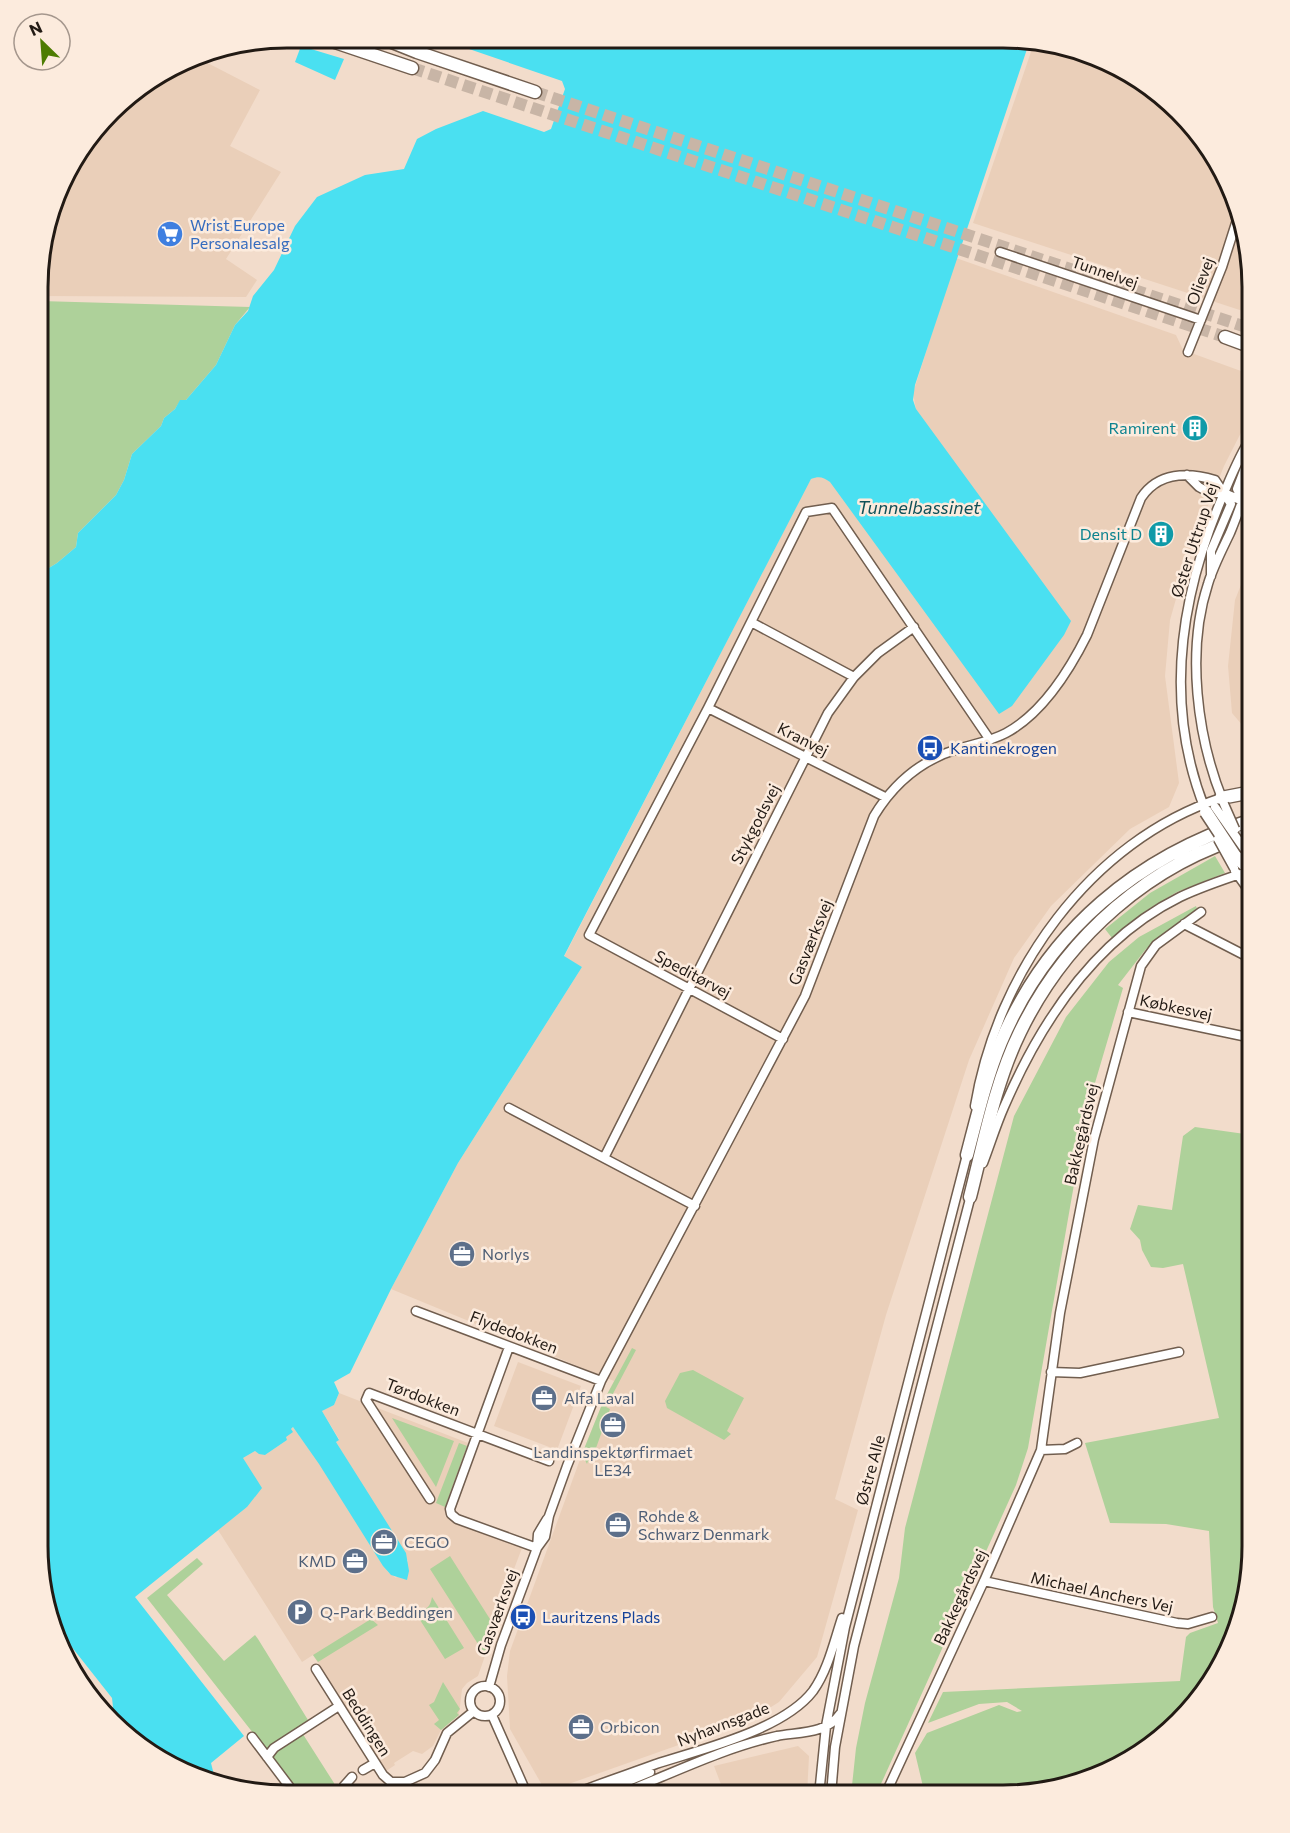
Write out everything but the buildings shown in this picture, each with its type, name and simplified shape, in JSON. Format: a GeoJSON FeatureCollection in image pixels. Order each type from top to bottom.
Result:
{"type":"FeatureCollection","features":[{"type":"Feature","properties":{"kind":"highway"},"geometry":{"type":"LineString","coordinates":[[353,48],[412,68]]}},
{"type":"Feature","properties":{"kind":"highway"},"geometry":{"type":"LineString","coordinates":[[407,48],[535,92]]}},
{"type":"Feature","properties":{"kind":"highway"},"geometry":{"type":"LineString","coordinates":[[1225,338],[1242,344]]}},
{"type":"Feature","properties":{"kind":"highway"},"geometry":{"type":"LineString","coordinates":[[1223,801],[1242,795]]}},
{"type":"Feature","properties":{"kind":"highway"},"geometry":{"type":"LineString","coordinates":[[1205,809],[1242,863]]}},
{"type":"Feature","properties":{"kind":"highway"},"geometry":{"type":"LineString","coordinates":[[967,1155],[985,1088],[1002,1040],[1032,982],[1068,934],[1110,894],[1144,869],[1183,846],[1242,823]]}},
{"type":"Feature","properties":{"kind":"highway"},"geometry":{"type":"LineString","coordinates":[[970,1197],[1009,1058],[1032,1008],[1063,962],[1101,921],[1144,886],[1192,857],[1242,838]]}},
{"type":"Feature","properties":{"kind":"street","name":"Olievej"},"geometry":{"type":"LineString","coordinates":[[1188,352],[1222,267],[1235,228]]}},
{"type":"Feature","properties":{"kind":"street","name":"Tunnelvej"},"geometry":{"type":"LineString","coordinates":[[1000,252],[1200,320]]}},
{"type":"Feature","properties":{"kind":"street","name":"Øster Uttrup Vej"},"geometry":{"type":"LineString","coordinates":[[1205,809],[1186,737],[1181,692],[1184,623],[1193,580],[1215,513],[1242,455]]}},
{"type":"Feature","properties":{"kind":"street","name":"Gasværksvej"},"geometry":{"type":"LineString","coordinates":[[489,1687],[501,1645],[537,1548],[538,1534],[549,1516],[581,1427],[601,1382],[805,996],[874,816],[885,797],[901,780],[935,757],[1007,733],[1048,697],[1063,678],[1088,635],[1141,498],[1147,489],[1164,478],[1187,475],[1215,480],[1224,493]]}},
{"type":"Feature","properties":{"kind":"street"},"geometry":{"type":"LineString","coordinates":[[1187,475],[1199,487],[1210,493],[1224,493],[1242,500]]}},
{"type":"Feature","properties":{"kind":"street"},"geometry":{"type":"LineString","coordinates":[[1242,476],[1237,489],[1242,498]]}},
{"type":"Feature","properties":{"kind":"street"},"geometry":{"type":"LineString","coordinates":[[1211,576],[1211,551],[1231,504],[1224,493]]}},
{"type":"Feature","properties":{"kind":"street","name":"Øster Uttrup Vej"},"geometry":{"type":"LineString","coordinates":[[1242,502],[1211,576],[1197,633],[1198,691],[1205,745],[1242,856]]}},
{"type":"Feature","properties":{"kind":"street"},"geometry":{"type":"LineString","coordinates":[[708,708],[806,512],[832,508],[990,740]]}},
{"type":"Feature","properties":{"kind":"street"},"geometry":{"type":"LineString","coordinates":[[751,622],[854,676]]}},
{"type":"Feature","properties":{"kind":"street","name":"Stykgodsvej"},"geometry":{"type":"LineString","coordinates":[[688,988],[828,713],[854,676],[878,653],[914,627]]}},
{"type":"Feature","properties":{"kind":"street","name":"Kranvej"},"geometry":{"type":"LineString","coordinates":[[708,708],[885,797]]}},
{"type":"Feature","properties":{"kind":"street","name":"Speditørvej"},"geometry":{"type":"LineString","coordinates":[[708,708],[589,935],[783,1039]]}},
{"type":"Feature","properties":{"kind":"street","name":"Østre Alle"},"geometry":{"type":"LineString","coordinates":[[820,1785],[826,1726],[838,1658],[861,1561],[967,1155],[978,1085],[997,1027],[1046,930],[1091,880],[1121,854],[1172,819],[1223,801]]}},
{"type":"Feature","properties":{"kind":"street","name":"Østre Alle"},"geometry":{"type":"LineString","coordinates":[[832,1785],[840,1714],[854,1646],[970,1197],[1011,1093],[1037,1040],[1069,991],[1110,947],[1140,921],[1180,897],[1242,869]]}},
{"type":"Feature","properties":{"kind":"street","name":"Bakkegårdsvej"},"geometry":{"type":"LineString","coordinates":[[890,1785],[984,1581],[1041,1450],[1060,1313],[1094,1139],[1141,966],[1156,945],[1201,912]]}},
{"type":"Feature","properties":{"kind":"street"},"geometry":{"type":"LineString","coordinates":[[1184,924],[1242,954]]}},
{"type":"Feature","properties":{"kind":"street"},"geometry":{"type":"LineString","coordinates":[[604,1158],[688,988]]}},
{"type":"Feature","properties":{"kind":"street","name":"Købkesvej"},"geometry":{"type":"LineString","coordinates":[[1128,1012],[1242,1036]]}},
{"type":"Feature","properties":{"kind":"street"},"geometry":{"type":"LineString","coordinates":[[509,1107],[695,1206]]}},
{"type":"Feature","properties":{"kind":"street","name":"Flydedokken"},"geometry":{"type":"LineString","coordinates":[[416,1311],[601,1382]]}},
{"type":"Feature","properties":{"kind":"street"},"geometry":{"type":"LineString","coordinates":[[509,1347],[452,1502],[451,1514],[458,1519],[537,1548]]}},
{"type":"Feature","properties":{"kind":"street"},"geometry":{"type":"LineString","coordinates":[[1051,1372],[1080,1373],[1179,1352]]}},
{"type":"Feature","properties":{"kind":"street","name":"Tørdokken"},"geometry":{"type":"LineString","coordinates":[[430,1499],[366,1400],[369,1393],[549,1461]]}},
{"type":"Feature","properties":{"kind":"street"},"geometry":{"type":"LineString","coordinates":[[1041,1450],[1065,1449],[1077,1443]]}},
{"type":"Feature","properties":{"kind":"street","name":"Nyhavnsgade"},"geometry":{"type":"LineString","coordinates":[[599,1785],[698,1752],[771,1723],[786,1715],[807,1698],[823,1673],[861,1561]]}},
{"type":"Feature","properties":{"kind":"street","name":"Michael Anchers Vej"},"geometry":{"type":"LineString","coordinates":[[984,1581],[1177,1623],[1188,1624],[1212,1617]]}},
{"type":"Feature","properties":{"kind":"street","name":"Beddingen"},"geometry":{"type":"LineString","coordinates":[[316,1669],[375,1763],[391,1782],[405,1782],[421,1775],[435,1760],[447,1733],[474,1712]]}},
{"type":"Feature","properties":{"kind":"street"},"geometry":{"type":"LineString","coordinates":[[480,1687],[489,1687],[497,1693],[500,1702],[496,1712],[482,1716],[474,1712],[470,1702],[473,1692],[480,1687]]}},
{"type":"Feature","properties":{"kind":"street"},"geometry":{"type":"LineString","coordinates":[[267,1756],[274,1748],[339,1706]]}},
{"type":"Feature","properties":{"kind":"street","name":"Nyhavnsgade"},"geometry":{"type":"LineString","coordinates":[[643,1785],[737,1748],[778,1736],[811,1731],[826,1726],[836,1720],[840,1714]]}},
{"type":"Feature","properties":{"kind":"street"},"geometry":{"type":"LineString","coordinates":[[492,1715],[523,1785]]}},
{"type":"Feature","properties":{"kind":"street"},"geometry":{"type":"LineString","coordinates":[[252,1737],[288,1785]]}},
{"type":"Feature","properties":{"kind":"street"},"geometry":{"type":"LineString","coordinates":[[619,1785],[698,1752]]}},
{"type":"Feature","properties":{"kind":"street"},"geometry":{"type":"LineString","coordinates":[[363,1770],[375,1763]]}},
{"type":"Feature","properties":{"kind":"street"},"geometry":{"type":"LineString","coordinates":[[345,1785],[352,1777]]}},
{"type":"Feature","properties":{"kind":"shaded area"},"geometry":{"type":"Polygon","coordinates":[[[1032,50],[1065,56],[1095,66],[1136,88],[1161,107],[1193,141],[1224,195],[1234,225],[1240,256],[1242,311],[973,223],[1032,50]]]}},
{"type":"Feature","properties":{"kind":"shaded area"},"geometry":{"type":"Polygon","coordinates":[[[206,62],[260,90],[230,146],[281,172],[226,259],[257,280],[246,297],[48,296],[50,256],[56,225],[66,195],[88,154],[107,129],[141,97],[167,80],[206,62]]]}},
{"type":"Feature","properties":{"kind":"shaded area"},"geometry":{"type":"Polygon","coordinates":[[[956,258],[1176,335],[1183,350],[1242,371],[1242,431],[1224,466],[1189,553],[1170,620],[1165,676],[1179,783],[1169,807],[1130,829],[1051,906],[1014,958],[969,1060],[886,1315],[835,1499],[858,1510],[817,1657],[779,1702],[752,1719],[566,1785],[542,1785],[510,1729],[507,1676],[510,1651],[582,1454],[614,1381],[391,1289],[458,1163],[582,967],[564,957],[808,484],[811,479],[818,476],[830,482],[916,409],[913,393],[956,258]]]}},
{"type":"Feature","properties":{"kind":"shaded area"},"geometry":{"type":"Polygon","coordinates":[[[1242,582],[1242,725],[1232,713],[1228,666],[1235,600],[1242,582]]]}},
{"type":"Feature","properties":{"kind":"shaded area","name":"Alfa Laval"},"geometry":{"type":"Polygon","coordinates":[[[518,1362],[581,1386],[557,1450],[494,1426],[518,1362]]]}},
{"type":"Feature","properties":{"kind":"shaded area"},"geometry":{"type":"Polygon","coordinates":[[[339,1393],[468,1443],[445,1507],[445,1516],[452,1522],[522,1548],[493,1624],[495,1627],[478,1676],[462,1689],[459,1715],[441,1730],[433,1746],[422,1754],[413,1751],[386,1771],[313,1655],[302,1662],[218,1530],[247,1507],[243,1458],[255,1451],[265,1455],[287,1440],[285,1437],[293,1427],[319,1463],[388,1572],[396,1578],[408,1561],[336,1442],[339,1439],[322,1411],[334,1405],[339,1393]]]}},
{"type":"Feature","properties":{"kind":"shaded area"},"geometry":{"type":"Polygon","coordinates":[[[798,1746],[809,1756],[808,1785],[721,1785],[714,1766],[798,1746]]]}},
{"type":"Feature","properties":{"kind":"green space"},"geometry":{"type":"Polygon","coordinates":[[[48,301],[250,307],[235,325],[216,365],[186,400],[180,401],[175,409],[164,418],[161,426],[132,454],[124,480],[116,495],[78,533],[76,547],[48,568],[48,301]]]}},
{"type":"Feature","properties":{"kind":"green space"},"geometry":{"type":"Polygon","coordinates":[[[1215,856],[1225,873],[1177,892],[1147,910],[1112,938],[1105,929],[1150,893],[1215,856]]]}},
{"type":"Feature","properties":{"kind":"green space"},"geometry":{"type":"Polygon","coordinates":[[[1196,906],[1197,909],[1146,949],[1118,985],[1123,988],[1087,1110],[1028,1448],[1016,1485],[881,1785],[852,1785],[856,1748],[865,1703],[899,1578],[905,1528],[1014,1116],[1066,1017],[1109,962],[1139,937],[1196,906]]]}},
{"type":"Feature","properties":{"kind":"green space"},"geometry":{"type":"Polygon","coordinates":[[[1195,1127],[1242,1134],[1242,1546],[1237,1593],[1224,1638],[1193,1692],[1161,1726],[1136,1745],[1095,1767],[1065,1777],[1034,1783],[923,1785],[915,1753],[927,1733],[999,1705],[1017,1712],[1022,1711],[1007,1702],[979,1704],[928,1723],[943,1692],[1180,1681],[1186,1637],[1190,1633],[1218,1623],[1213,1607],[1209,1531],[1166,1524],[1110,1523],[1085,1443],[1219,1418],[1183,1264],[1163,1268],[1151,1267],[1142,1250],[1140,1240],[1130,1229],[1138,1205],[1172,1210],[1183,1136],[1195,1127]]]}},
{"type":"Feature","properties":{"kind":"green space"},"geometry":{"type":"Polygon","coordinates":[[[632,1348],[636,1350],[606,1407],[610,1409],[591,1462],[588,1461],[587,1464],[582,1454],[603,1402],[632,1348]]]}},
{"type":"Feature","properties":{"kind":"green space"},"geometry":{"type":"Polygon","coordinates":[[[693,1370],[744,1398],[727,1431],[731,1434],[724,1440],[667,1408],[665,1401],[680,1373],[693,1370]]]}},
{"type":"Feature","properties":{"kind":"green space"},"geometry":{"type":"Polygon","coordinates":[[[392,1418],[454,1441],[436,1487],[392,1418]]]}},
{"type":"Feature","properties":{"kind":"green space"},"geometry":{"type":"Polygon","coordinates":[[[459,1443],[467,1446],[445,1507],[436,1503],[459,1443]]]}},
{"type":"Feature","properties":{"kind":"green space"},"geometry":{"type":"Polygon","coordinates":[[[450,1556],[495,1627],[485,1655],[430,1569],[450,1556]]]}},
{"type":"Feature","properties":{"kind":"green space"},"geometry":{"type":"Polygon","coordinates":[[[197,1558],[203,1564],[167,1595],[224,1661],[255,1635],[308,1720],[299,1728],[335,1785],[294,1785],[147,1598],[197,1558]]]}},
{"type":"Feature","properties":{"kind":"green space"},"geometry":{"type":"Polygon","coordinates":[[[432,1597],[464,1648],[445,1659],[413,1609],[426,1609],[432,1597]]]}},
{"type":"Feature","properties":{"kind":"green space"},"geometry":{"type":"Polygon","coordinates":[[[371,1619],[378,1625],[318,1662],[313,1655],[371,1619]]]}},
{"type":"Feature","properties":{"kind":"green space"},"geometry":{"type":"Polygon","coordinates":[[[443,1682],[460,1709],[457,1713],[459,1715],[441,1730],[434,1724],[439,1720],[429,1705],[434,1702],[443,1682]]]}},
{"type":"Feature","properties":{"kind":"water"},"geometry":{"type":"Polygon","coordinates":[[[300,48],[344,59],[335,80],[295,62],[300,48]]]}},
{"type":"Feature","properties":{"kind":"water","name":"Tunnelbassinet"},"geometry":{"type":"Polygon","coordinates":[[[466,48],[1027,50],[915,385],[913,400],[916,409],[1071,621],[1064,635],[1012,706],[999,714],[830,482],[821,478],[811,479],[564,956],[582,967],[458,1163],[391,1289],[350,1373],[334,1382],[339,1393],[334,1405],[322,1411],[339,1440],[336,1442],[406,1553],[409,1571],[407,1580],[391,1575],[383,1566],[293,1427],[291,1429],[293,1432],[286,1437],[287,1440],[265,1455],[255,1451],[243,1458],[262,1488],[247,1507],[135,1597],[244,1736],[211,1763],[214,1773],[195,1767],[154,1745],[129,1726],[111,1708],[112,1698],[66,1638],[56,1608],[50,1577],[48,1546],[48,568],[76,547],[78,533],[116,495],[124,480],[132,454],[161,426],[164,418],[175,409],[180,400],[186,400],[216,365],[235,325],[248,311],[253,296],[274,270],[295,226],[317,197],[365,175],[404,169],[417,139],[483,111],[544,132],[551,129],[565,89],[562,81],[466,48]]]}},
{"type":"Feature","properties":{"kind":"tunnel"},"geometry":{"type":"LineString","coordinates":[[412,68],[1225,337]]}},
{"type":"Feature","properties":{"kind":"tunnel"},"geometry":{"type":"LineString","coordinates":[[535,92],[1242,326]]}},
{"type":"Feature","properties":{"kind":"place","name":"Wrist Europe Personalesalg"},"geometry":{"type":"Point","coordinates":[170,234]}},
{"type":"Feature","properties":{"kind":"place","name":"Ramirent"},"geometry":{"type":"Point","coordinates":[1195,428]}},
{"type":"Feature","properties":{"kind":"place","name":"Densit D"},"geometry":{"type":"Point","coordinates":[1161,534]}},
{"type":"Feature","properties":{"kind":"place","name":"Kantinekrogen"},"geometry":{"type":"Point","coordinates":[930,748]}},
{"type":"Feature","properties":{"kind":"place","name":"Norlys"},"geometry":{"type":"Point","coordinates":[462,1254]}},
{"type":"Feature","properties":{"kind":"place","name":"Alfa Laval"},"geometry":{"type":"Point","coordinates":[544,1398]}},
{"type":"Feature","properties":{"kind":"place","name":"Landinspektørfirmaet LE34"},"geometry":{"type":"Point","coordinates":[613,1425]}},
{"type":"Feature","properties":{"kind":"place","name":"Rohde & Schwarz Denmark"},"geometry":{"type":"Point","coordinates":[618,1525]}},
{"type":"Feature","properties":{"kind":"place","name":"CEGO"},"geometry":{"type":"Point","coordinates":[384,1542]}},
{"type":"Feature","properties":{"kind":"place","name":"KMD"},"geometry":{"type":"Point","coordinates":[355,1561]}},
{"type":"Feature","properties":{"kind":"place","name":"Q-Park Beddingen"},"geometry":{"type":"Point","coordinates":[300,1612]}},
{"type":"Feature","properties":{"kind":"place","name":"Lauritzens Plads"},"geometry":{"type":"Point","coordinates":[523,1617]}},
{"type":"Feature","properties":{"kind":"place","name":"Orbicon"},"geometry":{"type":"Point","coordinates":[581,1727]}}]}
